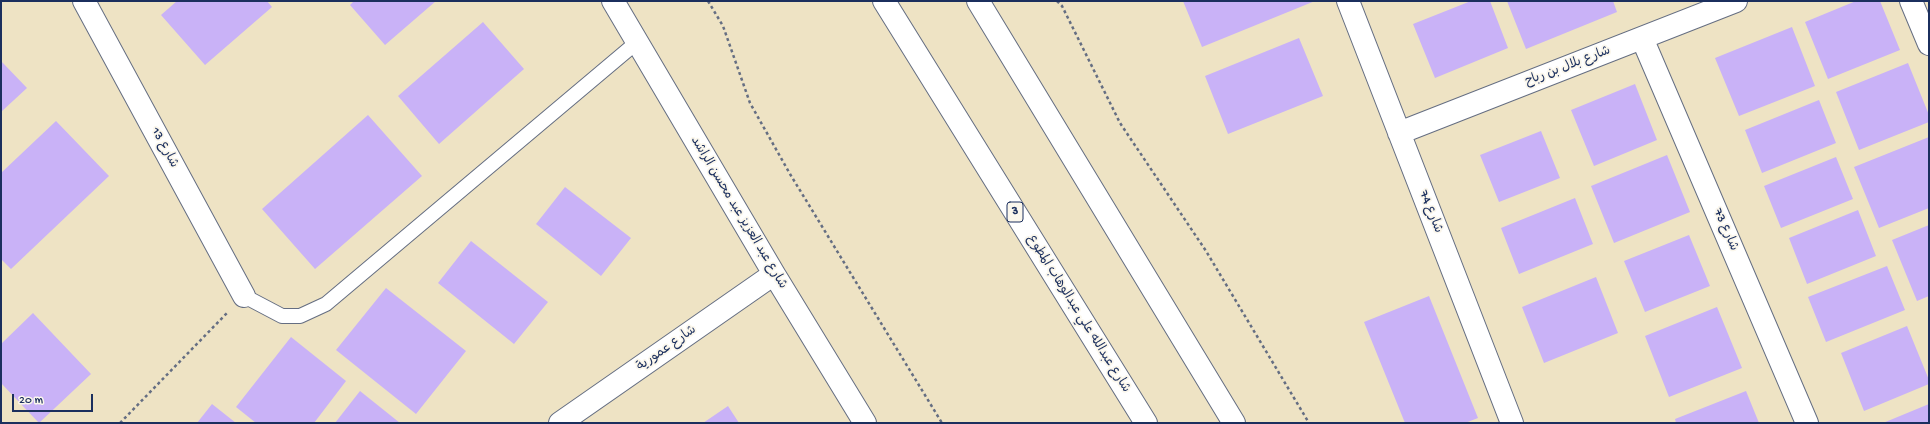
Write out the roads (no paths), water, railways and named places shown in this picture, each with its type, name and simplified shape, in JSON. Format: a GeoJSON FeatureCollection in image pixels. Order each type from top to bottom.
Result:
{"type":"FeatureCollection","features":[{"type":"Feature","properties":{"kind":"street","name":"شارع 13"},"geometry":{"type":"LineString","coordinates":[[84,1],[244,296]]}},
{"type":"Feature","properties":{"kind":"street","name":"شارع عبد العزيز عبد محسن الراشد"},"geometry":{"type":"LineString","coordinates":[[613,1],[636,43],[865,423]]}},
{"type":"Feature","properties":{"kind":"street","name":"شارع عبدالله علي عبدالوهاب المطوع"},"geometry":{"type":"LineString","coordinates":[[884,1],[1146,423]]}},
{"type":"Feature","properties":{"kind":"street"},"geometry":{"type":"LineString","coordinates":[[978,1],[1234,423]]}},
{"type":"Feature","properties":{"kind":"street","name":"شارع 74"},"geometry":{"type":"LineString","coordinates":[[1348,1],[1512,423]]}},
{"type":"Feature","properties":{"kind":"street","name":"شارع بلال بن رباح"},"geometry":{"type":"LineString","coordinates":[[1399,133],[1736,1]]}},
{"type":"Feature","properties":{"kind":"street"},"geometry":{"type":"LineString","coordinates":[[1911,1],[1929,44]]}},
{"type":"Feature","properties":{"kind":"street","name":"شارع 73"},"geometry":{"type":"LineString","coordinates":[[1642,38],[1808,423]]}},
{"type":"Feature","properties":{"kind":"street","name":"شارع عمورية"},"geometry":{"type":"LineString","coordinates":[[560,423],[774,274]]}},
{"type":"Feature","properties":{"kind":"lane"},"geometry":{"type":"LineString","coordinates":[[244,296],[282,316],[300,316],[312,312],[326,304],[636,43]]}}]}
